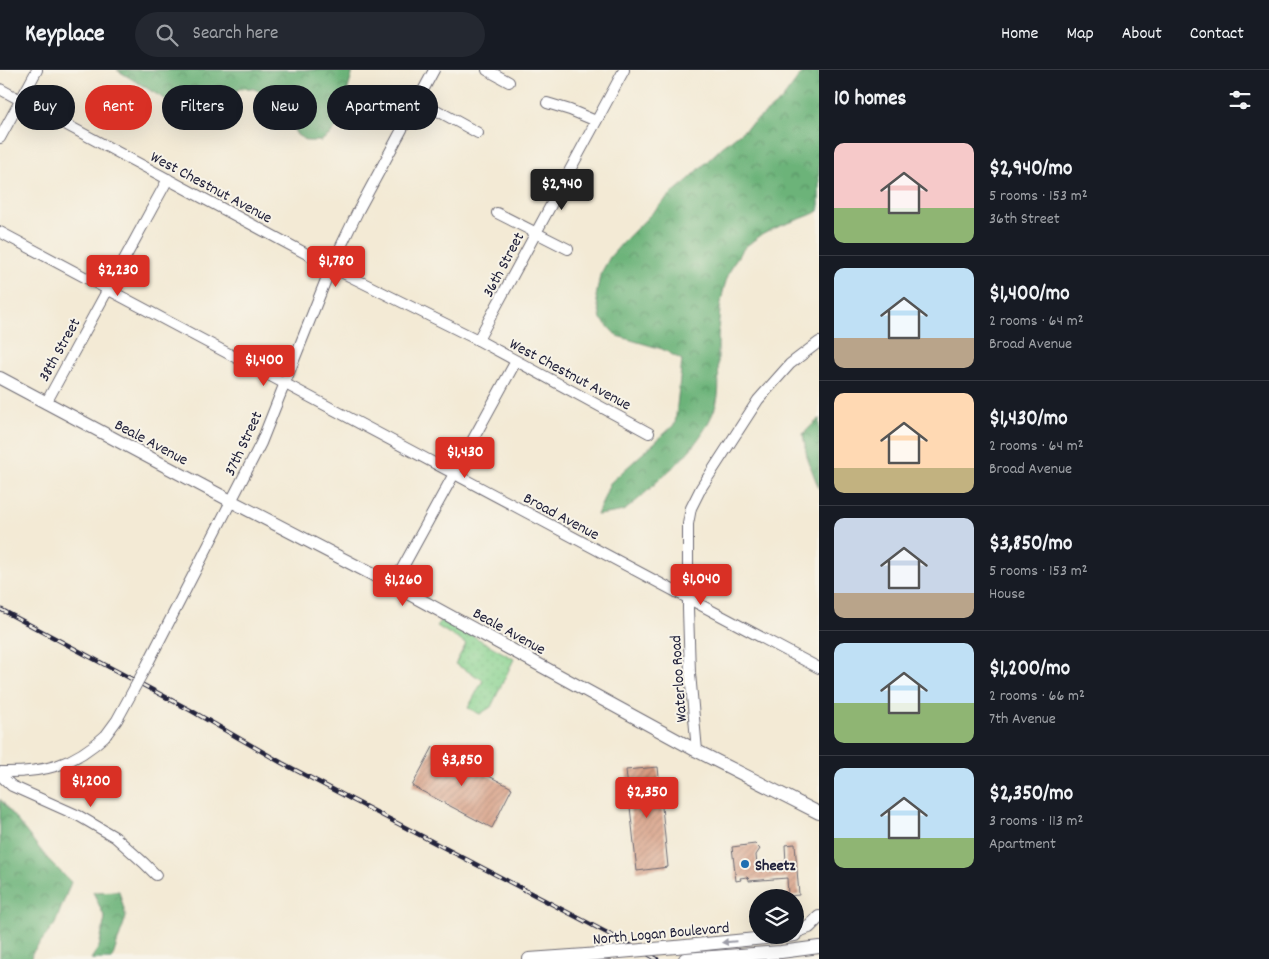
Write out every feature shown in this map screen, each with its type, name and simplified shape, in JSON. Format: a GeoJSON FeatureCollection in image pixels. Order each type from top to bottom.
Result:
{"type":"FeatureCollection","features":[{"type":"Feature","properties":{"kind":"main road","name":"Beale Avenue"},"geometry":{"type":"LineString","coordinates":[[0,378],[392,585],[697,751],[819,813]]}},
{"type":"Feature","properties":{"kind":"main road"},"geometry":{"type":"LineString","coordinates":[[804,930],[819,917]]}},
{"type":"Feature","properties":{"kind":"main road","name":"North Logan Boulevard"},"geometry":{"type":"LineString","coordinates":[[804,933],[819,932]]}},
{"type":"Feature","properties":{"kind":"main road","name":"North Logan Boulevard"},"geometry":{"type":"LineString","coordinates":[[529,959],[749,939]]}},
{"type":"Feature","properties":{"kind":"main road","name":"North Logan Boulevard"},"geometry":{"type":"LineString","coordinates":[[691,959],[819,947]]}},
{"type":"Feature","properties":{"kind":"street"},"geometry":{"type":"LineString","coordinates":[[29,85],[37,70]]}},
{"type":"Feature","properties":{"kind":"street","name":"37th Street"},"geometry":{"type":"LineString","coordinates":[[426,85],[434,70]]}},
{"type":"Feature","properties":{"kind":"street"},"geometry":{"type":"LineString","coordinates":[[487,70],[509,82]]}},
{"type":"Feature","properties":{"kind":"street","name":"36th Street"},"geometry":{"type":"LineString","coordinates":[[478,340],[624,70]]}},
{"type":"Feature","properties":{"kind":"street","name":"West Chestnut Avenue"},"geometry":{"type":"LineString","coordinates":[[0,89],[15,98]]}},
{"type":"Feature","properties":{"kind":"street"},"geometry":{"type":"LineString","coordinates":[[547,103],[596,121]]}},
{"type":"Feature","properties":{"kind":"street"},"geometry":{"type":"LineString","coordinates":[[0,138],[15,110]]}},
{"type":"Feature","properties":{"kind":"street"},"geometry":{"type":"LineString","coordinates":[[438,111],[478,133]]}},
{"type":"Feature","properties":{"kind":"street","name":"West Chestnut Avenue"},"geometry":{"type":"LineString","coordinates":[[75,130],[331,267],[478,340],[649,433]]}},
{"type":"Feature","properties":{"kind":"street","name":"37th Street"},"geometry":{"type":"LineString","coordinates":[[0,773],[34,771],[67,762],[87,751],[106,735],[117,720],[261,443],[331,267],[358,211],[402,130]]}},
{"type":"Feature","properties":{"kind":"street","name":"38th Street"},"geometry":{"type":"LineString","coordinates":[[46,403],[168,179]]}},
{"type":"Feature","properties":{"kind":"street"},"geometry":{"type":"LineString","coordinates":[[497,213],[568,249]]}},
{"type":"Feature","properties":{"kind":"street","name":"Broad Avenue"},"geometry":{"type":"LineString","coordinates":[[0,232],[819,668]]}},
{"type":"Feature","properties":{"kind":"street","name":"Waterloo Road"},"geometry":{"type":"LineString","coordinates":[[697,751],[690,673],[688,599],[688,524],[691,508],[717,462],[758,400],[790,364],[819,342]]}},
{"type":"Feature","properties":{"kind":"street"},"geometry":{"type":"LineString","coordinates":[[392,585],[516,361]]}},
{"type":"Feature","properties":{"kind":"street"},"geometry":{"type":"LineString","coordinates":[[0,773],[12,786],[96,825],[115,838],[156,875]]}},
{"type":"Feature","properties":{"kind":"green space"},"geometry":{"type":"Polygon","coordinates":[[[117,70],[352,70],[349,85],[327,85],[327,130],[334,130],[321,141],[307,141],[297,135],[294,130],[317,130],[317,85],[253,85],[253,89],[243,89],[243,85],[162,85],[162,98],[152,91],[152,85],[142,85],[117,70]]]}},
{"type":"Feature","properties":{"kind":"green space"},"geometry":{"type":"Polygon","coordinates":[[[804,70],[819,70],[819,211],[762,235],[745,247],[736,259],[729,272],[721,300],[718,330],[718,396],[711,418],[700,437],[679,462],[643,495],[623,511],[597,515],[610,483],[675,424],[682,360],[662,349],[617,336],[601,319],[596,297],[600,275],[610,257],[624,241],[721,148],[781,101],[804,70]]]}},
{"type":"Feature","properties":{"kind":"green space"},"geometry":{"type":"Polygon","coordinates":[[[819,418],[819,489],[807,457],[803,434],[819,418]]]}},
{"type":"Feature","properties":{"kind":"green space"},"geometry":{"type":"Polygon","coordinates":[[[443,619],[514,659],[491,707],[480,714],[468,708],[483,680],[455,664],[466,644],[437,626],[443,619]]]}},
{"type":"Feature","properties":{"kind":"green space"},"geometry":{"type":"Polygon","coordinates":[[[0,799],[47,858],[71,882],[55,924],[32,953],[31,959],[0,959],[0,799]]]}},
{"type":"Feature","properties":{"kind":"green space"},"geometry":{"type":"Polygon","coordinates":[[[119,891],[126,917],[112,959],[91,959],[99,947],[105,918],[93,892],[119,891]]]}},
{"type":"Feature","properties":{"kind":"building"},"geometry":{"type":"Polygon","coordinates":[[[433,747],[512,788],[492,828],[412,786],[433,747]]]}},
{"type":"Feature","properties":{"kind":"building"},"geometry":{"type":"Polygon","coordinates":[[[658,767],[668,867],[637,871],[626,770],[658,767]]]}},
{"type":"Feature","properties":{"kind":"building","name":"Sheetz"},"geometry":{"type":"Polygon","coordinates":[[[755,844],[760,849],[756,855],[757,865],[786,863],[785,845],[795,844],[799,889],[788,889],[787,878],[749,881],[747,877],[736,881],[732,847],[755,844]]]}},
{"type":"Feature","properties":{"kind":"railway"},"geometry":{"type":"LineString","coordinates":[[0,609],[190,710],[282,763],[657,959]]}},
{"type":"Feature","properties":{"kind":"place","name":"Sheetz"},"geometry":{"type":"Point","coordinates":[745,864]}}]}
